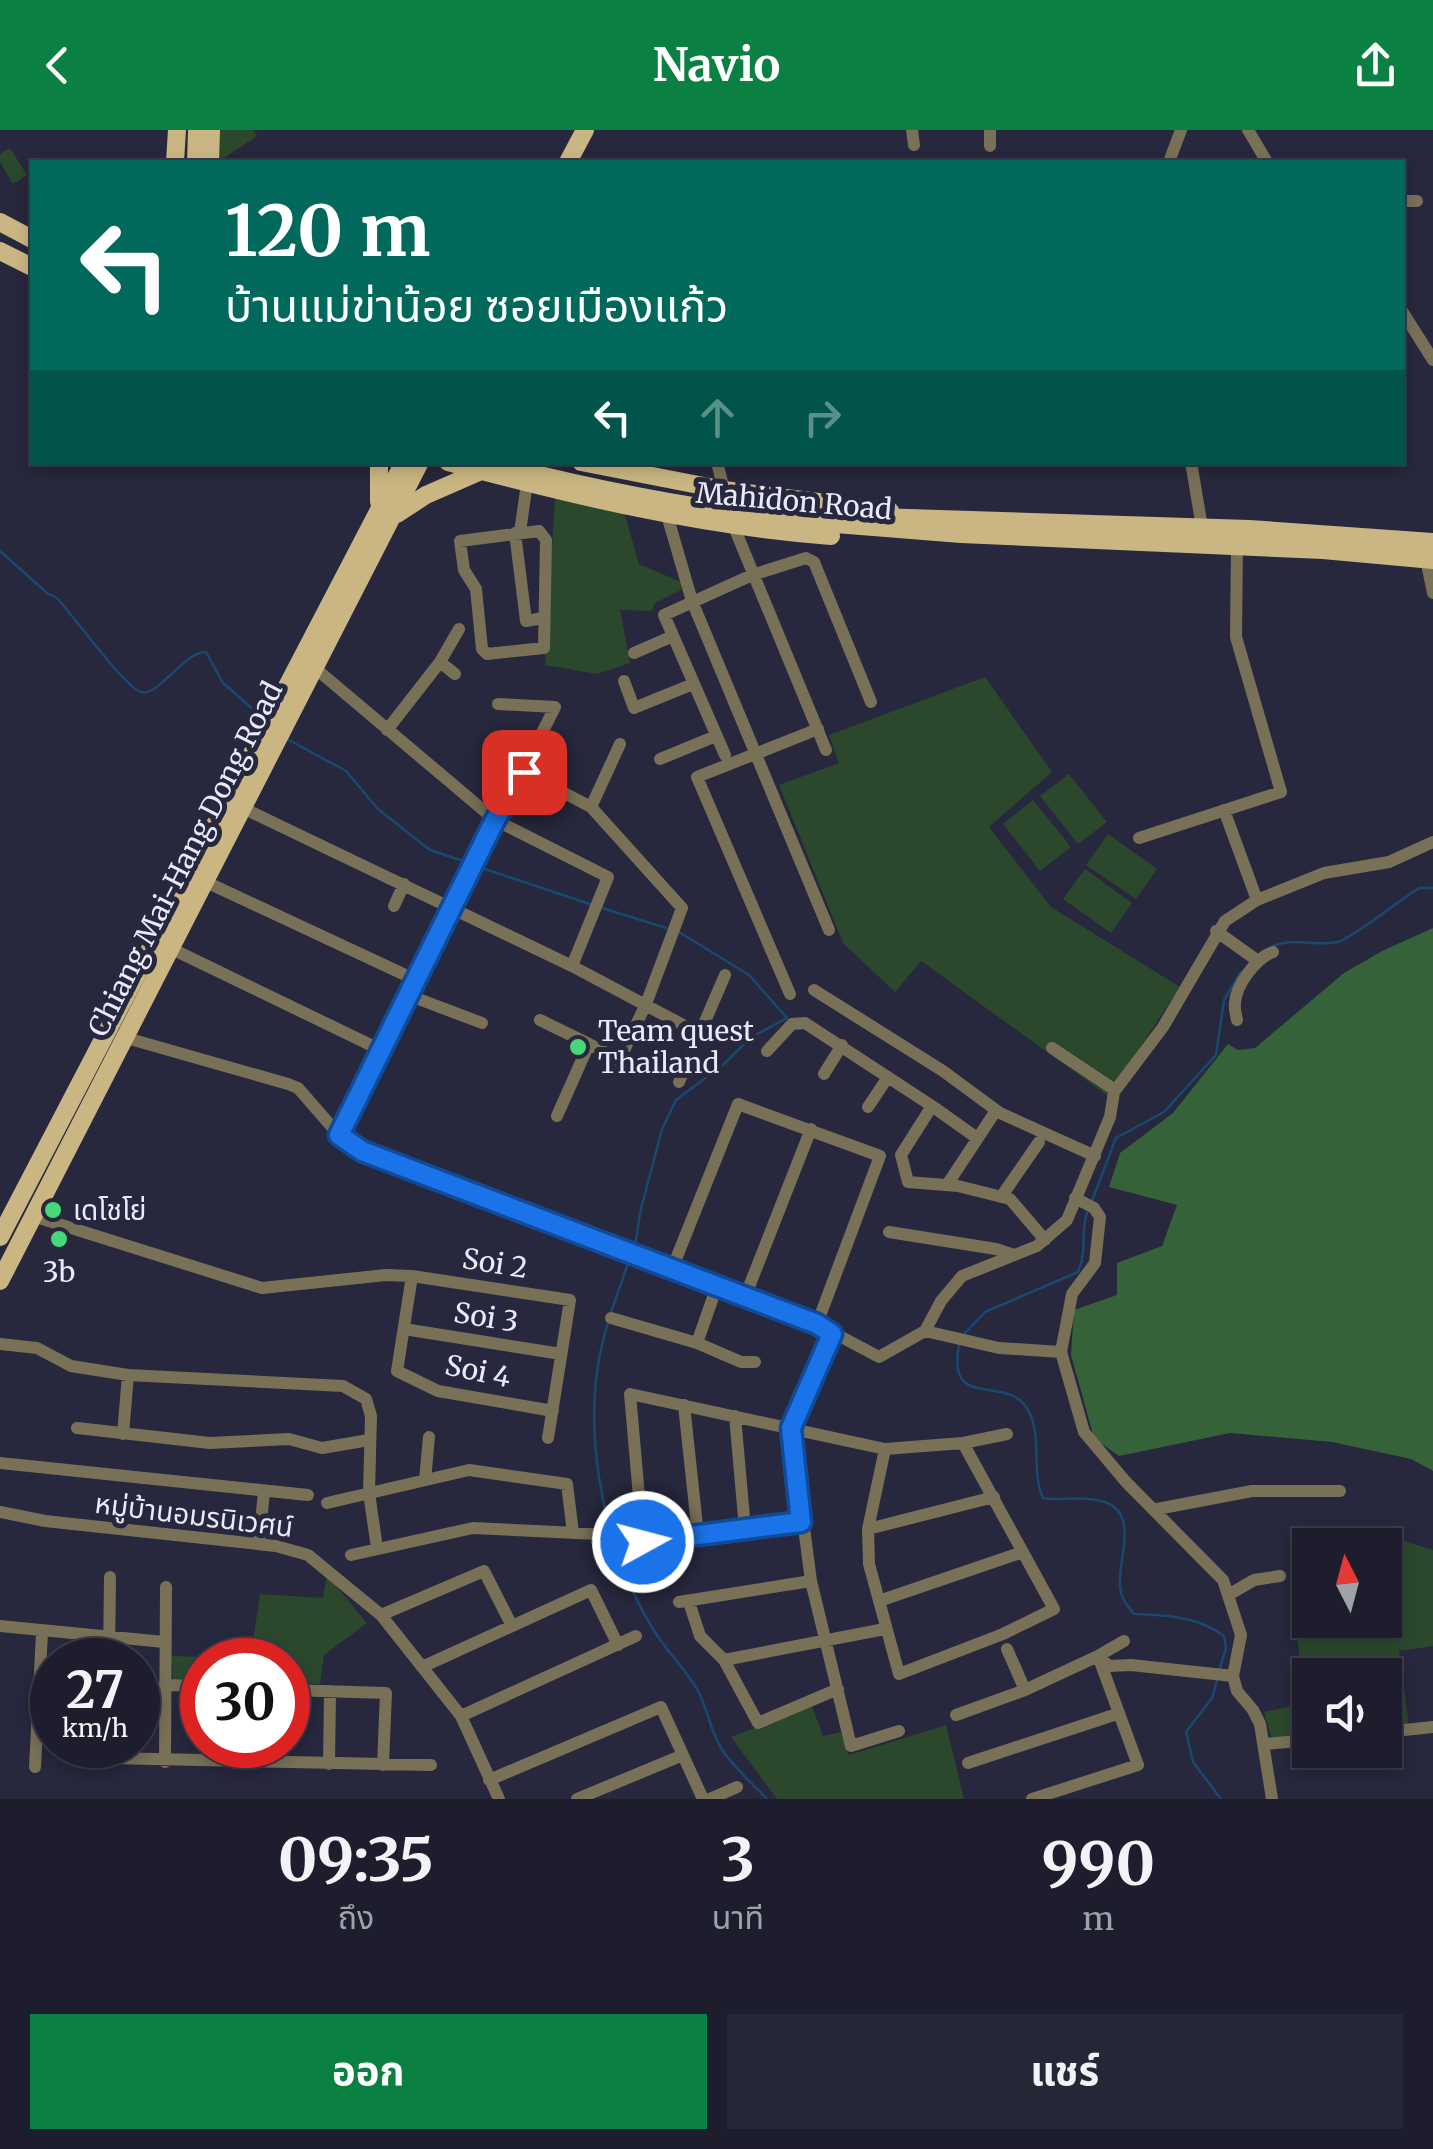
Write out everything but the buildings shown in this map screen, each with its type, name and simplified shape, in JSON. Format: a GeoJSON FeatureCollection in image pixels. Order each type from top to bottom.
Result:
{"type":"FeatureCollection","features":[{"type":"Feature","properties":{"kind":"main road"},"geometry":{"type":"LineString","coordinates":[[175,160],[178,130]]}},
{"type":"Feature","properties":{"kind":"main road"},"geometry":{"type":"LineString","coordinates":[[184,160],[186,130]]}},
{"type":"Feature","properties":{"kind":"main road"},"geometry":{"type":"LineString","coordinates":[[196,160],[197,130]]}},
{"type":"Feature","properties":{"kind":"main road"},"geometry":{"type":"LineString","coordinates":[[210,160],[211,130]]}},
{"type":"Feature","properties":{"kind":"main road"},"geometry":{"type":"LineString","coordinates":[[569,160],[585,130]]}},
{"type":"Feature","properties":{"kind":"main road"},"geometry":{"type":"LineString","coordinates":[[0,222],[30,237]]}},
{"type":"Feature","properties":{"kind":"main road"},"geometry":{"type":"LineString","coordinates":[[0,238],[30,253]]}},
{"type":"Feature","properties":{"kind":"main road"},"geometry":{"type":"LineString","coordinates":[[0,250],[30,266]]}},
{"type":"Feature","properties":{"kind":"main road"},"geometry":{"type":"LineString","coordinates":[[378,465],[386,515],[484,467]]}},
{"type":"Feature","properties":{"kind":"main road","name":"Chiang Mai-Hang Dong Road"},"geometry":{"type":"LineString","coordinates":[[281,716],[315,668],[386,515],[403,465]]}},
{"type":"Feature","properties":{"kind":"main road","name":"Chiang Mai-Hang Dong Road"},"geometry":{"type":"LineString","coordinates":[[0,1237],[132,1002],[386,515],[418,465]]}},
{"type":"Feature","properties":{"kind":"main road","name":"Mahidon Road"},"geometry":{"type":"LineString","coordinates":[[542,465],[812,518]]}},
{"type":"Feature","properties":{"kind":"main road"},"geometry":{"type":"LineString","coordinates":[[574,465],[563,477],[565,488],[574,496]]}},
{"type":"Feature","properties":{"kind":"main road","name":"Mahidon Road"},"geometry":{"type":"LineString","coordinates":[[609,465],[656,470],[724,490],[966,527],[1202,527],[1352,534],[1431,554]]}},
{"type":"Feature","properties":{"kind":"main road","name":"Mahidon Road"},"geometry":{"type":"LineString","coordinates":[[484,467],[574,496],[734,527],[899,539],[966,527]]}},
{"type":"Feature","properties":{"kind":"main road","name":"Mahidon Road"},"geometry":{"type":"LineString","coordinates":[[484,467],[699,508],[1237,545],[1431,554]]}},
{"type":"Feature","properties":{"kind":"main road","name":"Chiang Mai-Hang Dong Road"},"geometry":{"type":"LineString","coordinates":[[0,1281],[124,1038],[132,1002],[170,948],[243,808],[271,736]]}},
{"type":"Feature","properties":{"kind":"street"},"geometry":{"type":"LineString","coordinates":[[912,130],[914,145]]}},
{"type":"Feature","properties":{"kind":"street"},"geometry":{"type":"LineString","coordinates":[[990,130],[990,146]]}},
{"type":"Feature","properties":{"kind":"street"},"geometry":{"type":"LineString","coordinates":[[1170,160],[1181,130]]}},
{"type":"Feature","properties":{"kind":"street"},"geometry":{"type":"LineString","coordinates":[[1248,130],[1266,160]]}},
{"type":"Feature","properties":{"kind":"street"},"geometry":{"type":"LineString","coordinates":[[1408,329],[1433,360]]}},
{"type":"Feature","properties":{"kind":"street"},"geometry":{"type":"LineString","coordinates":[[718,465],[724,490]]}},
{"type":"Feature","properties":{"kind":"street"},"geometry":{"type":"LineString","coordinates":[[1192,465],[1202,527]]}},
{"type":"Feature","properties":{"kind":"street"},"geometry":{"type":"LineString","coordinates":[[527,484],[517,538],[526,621],[543,618]]}},
{"type":"Feature","properties":{"kind":"street"},"geometry":{"type":"LineString","coordinates":[[667,516],[692,600],[829,930]]}},
{"type":"Feature","properties":{"kind":"street"},"geometry":{"type":"LineString","coordinates":[[734,527],[826,750]]}},
{"type":"Feature","properties":{"kind":"street"},"geometry":{"type":"LineString","coordinates":[[539,531],[543,534],[544,648],[484,652],[476,588],[464,570],[460,541],[517,538],[539,531]]}},
{"type":"Feature","properties":{"kind":"street"},"geometry":{"type":"LineString","coordinates":[[517,538],[538,546]]}},
{"type":"Feature","properties":{"kind":"street"},"geometry":{"type":"LineString","coordinates":[[1138,838],[1281,792],[1236,638],[1237,545]]}},
{"type":"Feature","properties":{"kind":"street"},"geometry":{"type":"LineString","coordinates":[[1431,554],[1433,593]]}},
{"type":"Feature","properties":{"kind":"street"},"geometry":{"type":"LineString","coordinates":[[725,756],[665,613],[752,575],[806,558],[814,562],[871,702]]}},
{"type":"Feature","properties":{"kind":"street"},"geometry":{"type":"LineString","coordinates":[[522,577],[545,575]]}},
{"type":"Feature","properties":{"kind":"street"},"geometry":{"type":"LineString","coordinates":[[387,730],[440,662],[459,629]]}},
{"type":"Feature","properties":{"kind":"street"},"geometry":{"type":"LineString","coordinates":[[634,653],[673,636]]}},
{"type":"Feature","properties":{"kind":"street"},"geometry":{"type":"LineString","coordinates":[[440,662],[454,674]]}},
{"type":"Feature","properties":{"kind":"street"},"geometry":{"type":"LineString","coordinates":[[315,668],[495,820],[608,877],[572,966]]}},
{"type":"Feature","properties":{"kind":"street"},"geometry":{"type":"LineString","coordinates":[[624,681],[634,708],[693,684]]}},
{"type":"Feature","properties":{"kind":"street"},"geometry":{"type":"LineString","coordinates":[[339,1135],[555,707],[498,704]]}},
{"type":"Feature","properties":{"kind":"street"},"geometry":{"type":"LineString","coordinates":[[790,994],[696,777],[818,730]]}},
{"type":"Feature","properties":{"kind":"street"},"geometry":{"type":"LineString","coordinates":[[660,759],[716,736]]}},
{"type":"Feature","properties":{"kind":"street"},"geometry":{"type":"LineString","coordinates":[[591,807],[620,744]]}},
{"type":"Feature","properties":{"kind":"street"},"geometry":{"type":"LineString","coordinates":[[524,772],[591,807],[682,908],[646,1004],[619,1061]]}},
{"type":"Feature","properties":{"kind":"street"},"geometry":{"type":"LineString","coordinates":[[243,808],[453,907],[700,1034]]}},
{"type":"Feature","properties":{"kind":"street"},"geometry":{"type":"LineString","coordinates":[[1224,810],[1257,900]]}},
{"type":"Feature","properties":{"kind":"street"},"geometry":{"type":"LineString","coordinates":[[124,1038],[298,1088],[339,1135],[362,1151],[817,1324],[879,1357],[925,1330],[941,1300],[962,1276],[1045,1240],[1067,1220],[1116,1090],[1163,1027],[1216,931],[1257,900],[1324,872],[1389,862],[1433,842]]}},
{"type":"Feature","properties":{"kind":"street"},"geometry":{"type":"LineString","coordinates":[[204,881],[416,980]]}},
{"type":"Feature","properties":{"kind":"street"},"geometry":{"type":"LineString","coordinates":[[394,906],[404,884]]}},
{"type":"Feature","properties":{"kind":"street"},"geometry":{"type":"LineString","coordinates":[[1216,931],[1254,958]]}},
{"type":"Feature","properties":{"kind":"street"},"geometry":{"type":"LineString","coordinates":[[170,948],[380,1050]]}},
{"type":"Feature","properties":{"kind":"street"},"geometry":{"type":"LineString","coordinates":[[1237,1020],[1234,1001],[1254,958],[1272,952]]}},
{"type":"Feature","properties":{"kind":"street"},"geometry":{"type":"LineString","coordinates":[[679,1082],[725,976]]}},
{"type":"Feature","properties":{"kind":"street"},"geometry":{"type":"LineString","coordinates":[[814,990],[943,1070],[1000,1113],[1094,1156]]}},
{"type":"Feature","properties":{"kind":"street"},"geometry":{"type":"LineString","coordinates":[[408,995],[482,1023]]}},
{"type":"Feature","properties":{"kind":"street"},"geometry":{"type":"LineString","coordinates":[[540,1020],[642,1071]]}},
{"type":"Feature","properties":{"kind":"street"},"geometry":{"type":"LineString","coordinates":[[767,1051],[792,1024],[805,1023],[977,1138]]}},
{"type":"Feature","properties":{"kind":"street"},"geometry":{"type":"LineString","coordinates":[[557,1116],[589,1044]]}},
{"type":"Feature","properties":{"kind":"street"},"geometry":{"type":"LineString","coordinates":[[824,1074],[842,1045]]}},
{"type":"Feature","properties":{"kind":"street"},"geometry":{"type":"LineString","coordinates":[[1052,1048],[1116,1090]]}},
{"type":"Feature","properties":{"kind":"street"},"geometry":{"type":"LineString","coordinates":[[868,1107],[888,1077]]}},
{"type":"Feature","properties":{"kind":"street"},"geometry":{"type":"LineString","coordinates":[[672,1268],[738,1104],[880,1156],[817,1324]]}},
{"type":"Feature","properties":{"kind":"street"},"geometry":{"type":"LineString","coordinates":[[932,1106],[901,1155],[908,1182],[947,1185],[1010,1199],[1045,1240]]}},
{"type":"Feature","properties":{"kind":"street"},"geometry":{"type":"LineString","coordinates":[[947,1185],[993,1115]]}},
{"type":"Feature","properties":{"kind":"street"},"geometry":{"type":"LineString","coordinates":[[744,1297],[810,1129]]}},
{"type":"Feature","properties":{"kind":"street"},"geometry":{"type":"LineString","coordinates":[[1001,1197],[1039,1142]]}},
{"type":"Feature","properties":{"kind":"street"},"geometry":{"type":"LineString","coordinates":[[1076,1198],[1094,1208],[1100,1217],[1094,1263],[1072,1294],[1062,1352],[1090,1442],[1224,1580],[1241,1634],[1224,1675]]}},
{"type":"Feature","properties":{"kind":"street","name":"Soi 2"},"geometry":{"type":"LineString","coordinates":[[33,1216],[262,1288],[386,1275],[412,1276],[570,1300],[562,1354]]}},
{"type":"Feature","properties":{"kind":"street"},"geometry":{"type":"LineString","coordinates":[[889,1232],[996,1249],[1014,1256]]}},
{"type":"Feature","properties":{"kind":"street"},"geometry":{"type":"LineString","coordinates":[[404,1329],[412,1276]]}},
{"type":"Feature","properties":{"kind":"street"},"geometry":{"type":"LineString","coordinates":[[697,1343],[717,1286]]}},
{"type":"Feature","properties":{"kind":"street"},"geometry":{"type":"LineString","coordinates":[[611,1318],[697,1343],[742,1362],[755,1362]]}},
{"type":"Feature","properties":{"kind":"street","name":"Soi 3"},"geometry":{"type":"LineString","coordinates":[[404,1329],[562,1354]]}},
{"type":"Feature","properties":{"kind":"street","name":"Soi 4"},"geometry":{"type":"LineString","coordinates":[[404,1329],[397,1371],[438,1391],[552,1411]]}},
{"type":"Feature","properties":{"kind":"street"},"geometry":{"type":"LineString","coordinates":[[925,1330],[972,1343],[1062,1352]]}},
{"type":"Feature","properties":{"kind":"street"},"geometry":{"type":"LineString","coordinates":[[832,1334],[791,1428],[801,1522],[811,1581],[851,1746],[899,1730]]}},
{"type":"Feature","properties":{"kind":"street"},"geometry":{"type":"LineString","coordinates":[[0,1344],[37,1348],[70,1366],[128,1375],[343,1386],[366,1398],[371,1416],[369,1493],[377,1548]]}},
{"type":"Feature","properties":{"kind":"street"},"geometry":{"type":"LineString","coordinates":[[548,1438],[562,1354]]}},
{"type":"Feature","properties":{"kind":"street"},"geometry":{"type":"LineString","coordinates":[[124,1434],[128,1375]]}},
{"type":"Feature","properties":{"kind":"street"},"geometry":{"type":"LineString","coordinates":[[801,1522],[643,1542],[630,1394],[885,1449],[963,1443],[1007,1434]]}},
{"type":"Feature","properties":{"kind":"street"},"geometry":{"type":"LineString","coordinates":[[684,1405],[698,1535]]}},
{"type":"Feature","properties":{"kind":"street"},"geometry":{"type":"LineString","coordinates":[[735,1416],[745,1530]]}},
{"type":"Feature","properties":{"kind":"street"},"geometry":{"type":"LineString","coordinates":[[77,1428],[233,1444],[278,1438],[322,1448],[370,1440]]}},
{"type":"Feature","properties":{"kind":"street"},"geometry":{"type":"LineString","coordinates":[[424,1480],[429,1437]]}},
{"type":"Feature","properties":{"kind":"street"},"geometry":{"type":"LineString","coordinates":[[885,1449],[868,1529],[868,1564],[898,1674],[1003,1634],[1054,1609],[963,1443]]}},
{"type":"Feature","properties":{"kind":"street"},"geometry":{"type":"LineString","coordinates":[[0,1462],[308,1496]]}},
{"type":"Feature","properties":{"kind":"street"},"geometry":{"type":"LineString","coordinates":[[327,1503],[480,1470],[567,1484],[573,1533]]}},
{"type":"Feature","properties":{"kind":"street"},"geometry":{"type":"LineString","coordinates":[[259,1544],[264,1491]]}},
{"type":"Feature","properties":{"kind":"street"},"geometry":{"type":"LineString","coordinates":[[1156,1509],[1252,1491],[1340,1491]]}},
{"type":"Feature","properties":{"kind":"street"},"geometry":{"type":"LineString","coordinates":[[868,1529],[994,1497]]}},
{"type":"Feature","properties":{"kind":"street","name":"หมู่บ้านอมรนิเวศน์"},"geometry":{"type":"LineString","coordinates":[[0,1512],[45,1521],[259,1544],[308,1555],[381,1615],[422,1666],[460,1716],[499,1799]]}},
{"type":"Feature","properties":{"kind":"street"},"geometry":{"type":"LineString","coordinates":[[351,1554],[473,1528],[598,1534]]}},
{"type":"Feature","properties":{"kind":"street"},"geometry":{"type":"LineString","coordinates":[[879,1601],[1023,1552]]}},
{"type":"Feature","properties":{"kind":"street"},"geometry":{"type":"LineString","coordinates":[[381,1615],[484,1571],[511,1624]]}},
{"type":"Feature","properties":{"kind":"street"},"geometry":{"type":"LineString","coordinates":[[1230,1594],[1254,1580],[1280,1576]]}},
{"type":"Feature","properties":{"kind":"street"},"geometry":{"type":"LineString","coordinates":[[0,1626],[109,1638],[110,1577]]}},
{"type":"Feature","properties":{"kind":"street"},"geometry":{"type":"LineString","coordinates":[[811,1581],[684,1602],[700,1636],[724,1660],[758,1723],[838,1689]]}},
{"type":"Feature","properties":{"kind":"street"},"geometry":{"type":"LineString","coordinates":[[164,1762],[166,1587]]}},
{"type":"Feature","properties":{"kind":"street"},"geometry":{"type":"LineString","coordinates":[[422,1666],[591,1590],[618,1644]]}},
{"type":"Feature","properties":{"kind":"street"},"geometry":{"type":"LineString","coordinates":[[724,1660],[884,1629]]}},
{"type":"Feature","properties":{"kind":"street"},"geometry":{"type":"LineString","coordinates":[[42,1633],[42,1638]]}},
{"type":"Feature","properties":{"kind":"street"},"geometry":{"type":"LineString","coordinates":[[460,1716],[636,1636]]}},
{"type":"Feature","properties":{"kind":"street"},"geometry":{"type":"LineString","coordinates":[[956,1715],[1025,1690],[1124,1641]]}},
{"type":"Feature","properties":{"kind":"street"},"geometry":{"type":"LineString","coordinates":[[160,1642],[164,1642]]}},
{"type":"Feature","properties":{"kind":"street"},"geometry":{"type":"LineString","coordinates":[[1007,1649],[1025,1690]]}},
{"type":"Feature","properties":{"kind":"street"},"geometry":{"type":"LineString","coordinates":[[1098,1656],[1109,1666],[1131,1664],[1224,1675],[1254,1710],[1266,1744],[1272,1799]]}},
{"type":"Feature","properties":{"kind":"street"},"geometry":{"type":"LineString","coordinates":[[1032,1799],[1138,1766],[1098,1656]]}},
{"type":"Feature","properties":{"kind":"street"},"geometry":{"type":"LineString","coordinates":[[164,1685],[180,1685]]}},
{"type":"Feature","properties":{"kind":"street"},"geometry":{"type":"LineString","coordinates":[[310,1691],[386,1693],[382,1765]]}},
{"type":"Feature","properties":{"kind":"street"},"geometry":{"type":"LineString","coordinates":[[329,1764],[330,1691]]}},
{"type":"Feature","properties":{"kind":"street"},"geometry":{"type":"LineString","coordinates":[[489,1780],[661,1707],[706,1799],[737,1788]]}},
{"type":"Feature","properties":{"kind":"street"},"geometry":{"type":"LineString","coordinates":[[968,1762],[1118,1714]]}},
{"type":"Feature","properties":{"kind":"street"},"geometry":{"type":"LineString","coordinates":[[1402,1730],[1433,1727]]}},
{"type":"Feature","properties":{"kind":"street"},"geometry":{"type":"LineString","coordinates":[[1266,1744],[1292,1742]]}},
{"type":"Feature","properties":{"kind":"street"},"geometry":{"type":"LineString","coordinates":[[577,1799],[683,1755]]}},
{"type":"Feature","properties":{"kind":"street"},"geometry":{"type":"LineString","coordinates":[[160,1761],[180,1762]]}},
{"type":"Feature","properties":{"kind":"street"},"geometry":{"type":"LineString","coordinates":[[310,1764],[430,1765]]}},
{"type":"Feature","properties":{"kind":"green space"},"geometry":{"type":"Polygon","coordinates":[[[218,130],[253,130],[257,136],[218,160],[218,130]]]}},
{"type":"Feature","properties":{"kind":"green space"},"geometry":{"type":"Polygon","coordinates":[[[10,148],[27,175],[13,184],[0,162],[0,154],[10,148]]]}},
{"type":"Feature","properties":{"kind":"green space"},"geometry":{"type":"Polygon","coordinates":[[[555,498],[624,512],[639,564],[681,582],[681,590],[655,603],[652,611],[620,610],[630,663],[597,674],[545,665],[555,498]]]}},
{"type":"Feature","properties":{"kind":"green space"},"geometry":{"type":"Polygon","coordinates":[[[985,677],[1052,772],[989,827],[1051,907],[1180,987],[1108,1096],[921,961],[895,992],[843,943],[779,785],[839,763],[829,735],[985,677]]]}},
{"type":"Feature","properties":{"kind":"green space"},"geometry":{"type":"Polygon","coordinates":[[[1069,774],[1107,822],[1078,844],[1040,796],[1069,774]]]}},
{"type":"Feature","properties":{"kind":"green space"},"geometry":{"type":"Polygon","coordinates":[[[1033,800],[1071,847],[1040,871],[1003,824],[1033,800]]]}},
{"type":"Feature","properties":{"kind":"green space"},"geometry":{"type":"Polygon","coordinates":[[[1108,834],[1157,869],[1136,899],[1086,865],[1108,834]]]}},
{"type":"Feature","properties":{"kind":"green space"},"geometry":{"type":"Polygon","coordinates":[[[1085,869],[1132,903],[1111,933],[1063,899],[1085,869]]]}},
{"type":"Feature","properties":{"kind":"green space"},"geometry":{"type":"Polygon","coordinates":[[[1433,928],[1433,1471],[1411,1459],[1332,1442],[1230,1433],[1119,1456],[1094,1438],[1071,1355],[1074,1310],[1117,1295],[1117,1263],[1162,1246],[1177,1205],[1109,1187],[1120,1153],[1173,1113],[1228,1044],[1238,1050],[1255,1048],[1344,973],[1433,928]]]}},
{"type":"Feature","properties":{"kind":"green space"},"geometry":{"type":"Polygon","coordinates":[[[1402,1540],[1433,1550],[1433,1646],[1399,1651],[1400,1658],[1300,1658],[1297,1638],[1402,1638],[1402,1540]]]}},
{"type":"Feature","properties":{"kind":"green space"},"geometry":{"type":"Polygon","coordinates":[[[327,1575],[367,1623],[324,1655],[320,1684],[310,1684],[310,1638],[253,1638],[260,1594],[323,1598],[327,1575]]]}},
{"type":"Feature","properties":{"kind":"green space"},"geometry":{"type":"Polygon","coordinates":[[[172,1656],[180,1656],[180,1680],[173,1680],[172,1656]]]}},
{"type":"Feature","properties":{"kind":"green space"},"geometry":{"type":"Polygon","coordinates":[[[1402,1673],[1409,1725],[1402,1726],[1402,1673]]]}},
{"type":"Feature","properties":{"kind":"green space"},"geometry":{"type":"Polygon","coordinates":[[[812,1706],[823,1736],[841,1732],[849,1755],[946,1725],[964,1799],[777,1799],[731,1737],[812,1706]]]}},
{"type":"Feature","properties":{"kind":"green space"},"geometry":{"type":"Polygon","coordinates":[[[1292,1706],[1292,1738],[1272,1740],[1264,1712],[1292,1706]]]}},
{"type":"Feature","properties":{"kind":"waterway"},"geometry":{"type":"LineString","coordinates":[[0,551],[57,598],[134,688],[141,692],[152,690],[191,658],[206,652],[223,683],[262,717]]}},
{"type":"Feature","properties":{"kind":"waterway"},"geometry":{"type":"LineString","coordinates":[[287,739],[346,771],[378,809],[430,850],[472,864]]}},
{"type":"Feature","properties":{"kind":"waterway"},"geometry":{"type":"LineString","coordinates":[[479,867],[590,904]]}},
{"type":"Feature","properties":{"kind":"waterway"},"geometry":{"type":"LineString","coordinates":[[1273,946],[1288,942],[1338,942],[1419,888],[1433,888]]}},
{"type":"Feature","properties":{"kind":"waterway"},"geometry":{"type":"LineString","coordinates":[[602,908],[666,928]]}},
{"type":"Feature","properties":{"kind":"waterway"},"geometry":{"type":"LineString","coordinates":[[635,1247],[662,1129],[676,1100],[724,1064],[750,1038],[787,1018],[749,975],[679,932]]}},
{"type":"Feature","properties":{"kind":"waterway"},"geometry":{"type":"LineString","coordinates":[[1092,1201],[1116,1138],[1164,1112],[1216,1055],[1224,1000],[1241,972]]}},
{"type":"Feature","properties":{"kind":"waterway"},"geometry":{"type":"LineString","coordinates":[[965,1333],[985,1312],[1078,1272],[1087,1213]]}},
{"type":"Feature","properties":{"kind":"waterway"},"geometry":{"type":"LineString","coordinates":[[611,1312],[630,1258]]}},
{"type":"Feature","properties":{"kind":"waterway"},"geometry":{"type":"LineString","coordinates":[[609,1320],[595,1397],[595,1437],[599,1478],[619,1558],[653,1629],[698,1691],[721,1748],[767,1799]]}},
{"type":"Feature","properties":{"kind":"waterway"},"geometry":{"type":"LineString","coordinates":[[959,1345],[957,1366],[962,1379],[970,1386],[1009,1394],[1021,1401],[1030,1414],[1043,1498],[1097,1500],[1120,1513],[1125,1536],[1121,1591],[1134,1614],[1181,1618],[1214,1629],[1224,1636],[1226,1648],[1220,1668]]}},
{"type":"Feature","properties":{"kind":"waterway"},"geometry":{"type":"LineString","coordinates":[[1217,1681],[1212,1698],[1186,1732],[1193,1762],[1221,1799]]}},
{"type":"Feature","properties":{"kind":"place","name":"Team quest Thailand"},"geometry":{"type":"Point","coordinates":[578,1047]}},
{"type":"Feature","properties":{"kind":"place","name":"เดโชโย่"},"geometry":{"type":"Point","coordinates":[53,1210]}},
{"type":"Feature","properties":{"kind":"place","name":"3b"},"geometry":{"type":"Point","coordinates":[59,1239]}},
{"type":"Feature","properties":{"kind":"route"},"geometry":{"type":"LineString","coordinates":[[524,772],[495,820],[339,1135],[362,1151],[817,1324],[832,1334],[791,1428],[801,1522],[643,1542]]}}]}
